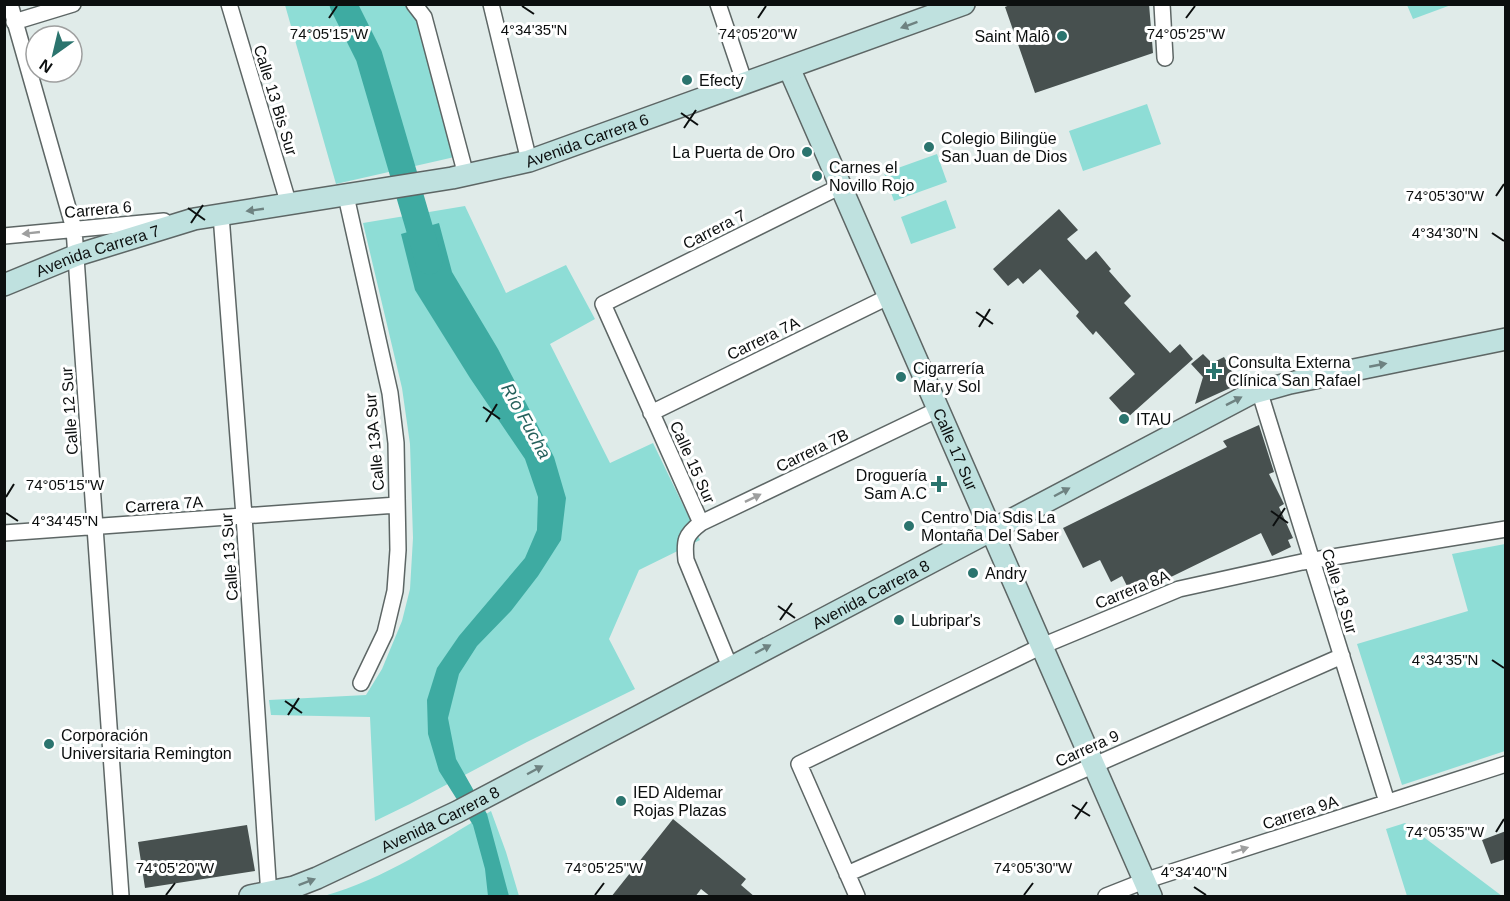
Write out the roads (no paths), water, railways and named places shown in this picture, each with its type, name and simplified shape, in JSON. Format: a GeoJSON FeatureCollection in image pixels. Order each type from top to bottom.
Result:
{"type":"FeatureCollection","features":[{"type":"Feature","properties":{"kind":"main road","name":"Avenida Carrera 6"},"geometry":{"type":"LineString","coordinates":[[194,219],[464,176],[529,161],[964,4]]}},
{"type":"Feature","properties":{"kind":"main road","name":"Calle 17 Sur"},"geometry":{"type":"LineString","coordinates":[[789,68],[1148,889]]}},
{"type":"Feature","properties":{"kind":"main road","name":"Avenida Carrera 7"},"geometry":{"type":"LineString","coordinates":[[4,285],[77,255],[194,219]]}},
{"type":"Feature","properties":{"kind":"main road","name":"Avenida Carrera 8"},"geometry":{"type":"LineString","coordinates":[[263,895],[317,878],[457,812],[1259,390],[1506,339]]}},
{"type":"Feature","properties":{"kind":"street","name":"Calle 12 Sur"},"geometry":{"type":"LineString","coordinates":[[9,4],[74,229],[122,897]]}},
{"type":"Feature","properties":{"kind":"street"},"geometry":{"type":"LineString","coordinates":[[14,22],[73,4]]}},
{"type":"Feature","properties":{"kind":"street","name":"Calle 13 Bis Sur"},"geometry":{"type":"LineString","coordinates":[[229,4],[290,205]]}},
{"type":"Feature","properties":{"kind":"street"},"geometry":{"type":"LineString","coordinates":[[414,4],[424,17],[463,164],[464,176]]}},
{"type":"Feature","properties":{"kind":"street"},"geometry":{"type":"LineString","coordinates":[[491,4],[529,161]]}},
{"type":"Feature","properties":{"kind":"street"},"geometry":{"type":"LineString","coordinates":[[718,4],[745,84]]}},
{"type":"Feature","properties":{"kind":"street"},"geometry":{"type":"LineString","coordinates":[[1162,4],[1165,58]]}},
{"type":"Feature","properties":{"kind":"street","name":"Carrera 7"},"geometry":{"type":"LineString","coordinates":[[603,304],[841,186]]}},
{"type":"Feature","properties":{"kind":"street","name":"Calle 13A Sur"},"geometry":{"type":"LineString","coordinates":[[346,196],[390,393],[396,443],[398,550],[395,591],[384,633],[361,683]]}},
{"type":"Feature","properties":{"kind":"street","name":"Calle 13 Sur"},"geometry":{"type":"LineString","coordinates":[[222,215],[244,516],[263,895]]}},
{"type":"Feature","properties":{"kind":"street","name":"Carrera 6"},"geometry":{"type":"LineString","coordinates":[[4,236],[194,219]]}},
{"type":"Feature","properties":{"kind":"street","name":"Carrera 7A"},"geometry":{"type":"LineString","coordinates":[[651,413],[890,296]]}},
{"type":"Feature","properties":{"kind":"street","name":"Calle 15 Sur"},"geometry":{"type":"LineString","coordinates":[[603,304],[700,523],[689,533],[685,546],[686,560],[730,667]]}},
{"type":"Feature","properties":{"kind":"street","name":"Calle 18 Sur"},"geometry":{"type":"LineString","coordinates":[[1259,390],[1388,802]]}},
{"type":"Feature","properties":{"kind":"street","name":"Carrera 7B"},"geometry":{"type":"LineString","coordinates":[[700,523],[939,409]]}},
{"type":"Feature","properties":{"kind":"street","name":"Carrera 7A"},"geometry":{"type":"LineString","coordinates":[[4,533],[397,505]]}},
{"type":"Feature","properties":{"kind":"street","name":"Carrera 8A"},"geometry":{"type":"LineString","coordinates":[[847,874],[799,764],[1042,646],[1179,589],[1312,560],[1506,529]]}},
{"type":"Feature","properties":{"kind":"street","name":"Carrera 9"},"geometry":{"type":"LineString","coordinates":[[847,874],[1342,656]]}},
{"type":"Feature","properties":{"kind":"street","name":"Carrera 9A"},"geometry":{"type":"LineString","coordinates":[[1106,897],[1148,889],[1388,802],[1506,764]]}},
{"type":"Feature","properties":{"kind":"street"},"geometry":{"type":"LineString","coordinates":[[847,874],[857,897]]}},
{"type":"Feature","properties":{"kind":"water"},"geometry":{"type":"Polygon","coordinates":[[[439,223],[452,272],[498,349],[554,457],[566,498],[561,540],[538,576],[511,611],[477,646],[459,674],[448,718],[456,759],[487,814],[509,896],[488,896],[485,869],[473,825],[439,771],[428,734],[427,700],[437,668],[459,636],[525,558],[537,530],[538,497],[525,459],[470,378],[415,290],[401,234],[439,223]]]}},
{"type":"Feature","properties":{"kind":"waterway","name":"Río Fucha"},"geometry":{"type":"LineString","coordinates":[[343,4],[369,56],[429,261]]}},
{"type":"Feature","properties":{"kind":"place","name":"Saint Malô"},"geometry":{"type":"Point","coordinates":[1062,36]}},
{"type":"Feature","properties":{"kind":"place","name":"Efecty"},"geometry":{"type":"Point","coordinates":[687,80]}},
{"type":"Feature","properties":{"kind":"place","name":"Colegio Bilingüe San Juan de Dios"},"geometry":{"type":"Point","coordinates":[929,147]}},
{"type":"Feature","properties":{"kind":"place","name":"La Puerta de Oro"},"geometry":{"type":"Point","coordinates":[807,152]}},
{"type":"Feature","properties":{"kind":"place","name":"Carnes el Novillo Rojo"},"geometry":{"type":"Point","coordinates":[817,176]}},
{"type":"Feature","properties":{"kind":"place","name":"Consulta Externa Clínica San Rafael"},"geometry":{"type":"Point","coordinates":[1214,371]}},
{"type":"Feature","properties":{"kind":"place","name":"Cigarrería Mar y Sol"},"geometry":{"type":"Point","coordinates":[901,377]}},
{"type":"Feature","properties":{"kind":"place","name":"ITAU"},"geometry":{"type":"Point","coordinates":[1124,419]}},
{"type":"Feature","properties":{"kind":"place","name":"Droguería Sam A.C"},"geometry":{"type":"Point","coordinates":[939,484]}},
{"type":"Feature","properties":{"kind":"place","name":"Centro Dia Sdis La Montaña Del Saber"},"geometry":{"type":"Point","coordinates":[909,526]}},
{"type":"Feature","properties":{"kind":"place","name":"Andry"},"geometry":{"type":"Point","coordinates":[973,573]}},
{"type":"Feature","properties":{"kind":"place","name":"Lubripar's"},"geometry":{"type":"Point","coordinates":[899,620]}},
{"type":"Feature","properties":{"kind":"place","name":"Corporación Universitaria Remington"},"geometry":{"type":"Point","coordinates":[49,744]}},
{"type":"Feature","properties":{"kind":"place","name":"IED Aldemar Rojas Plazas"},"geometry":{"type":"Point","coordinates":[621,801]}}]}
